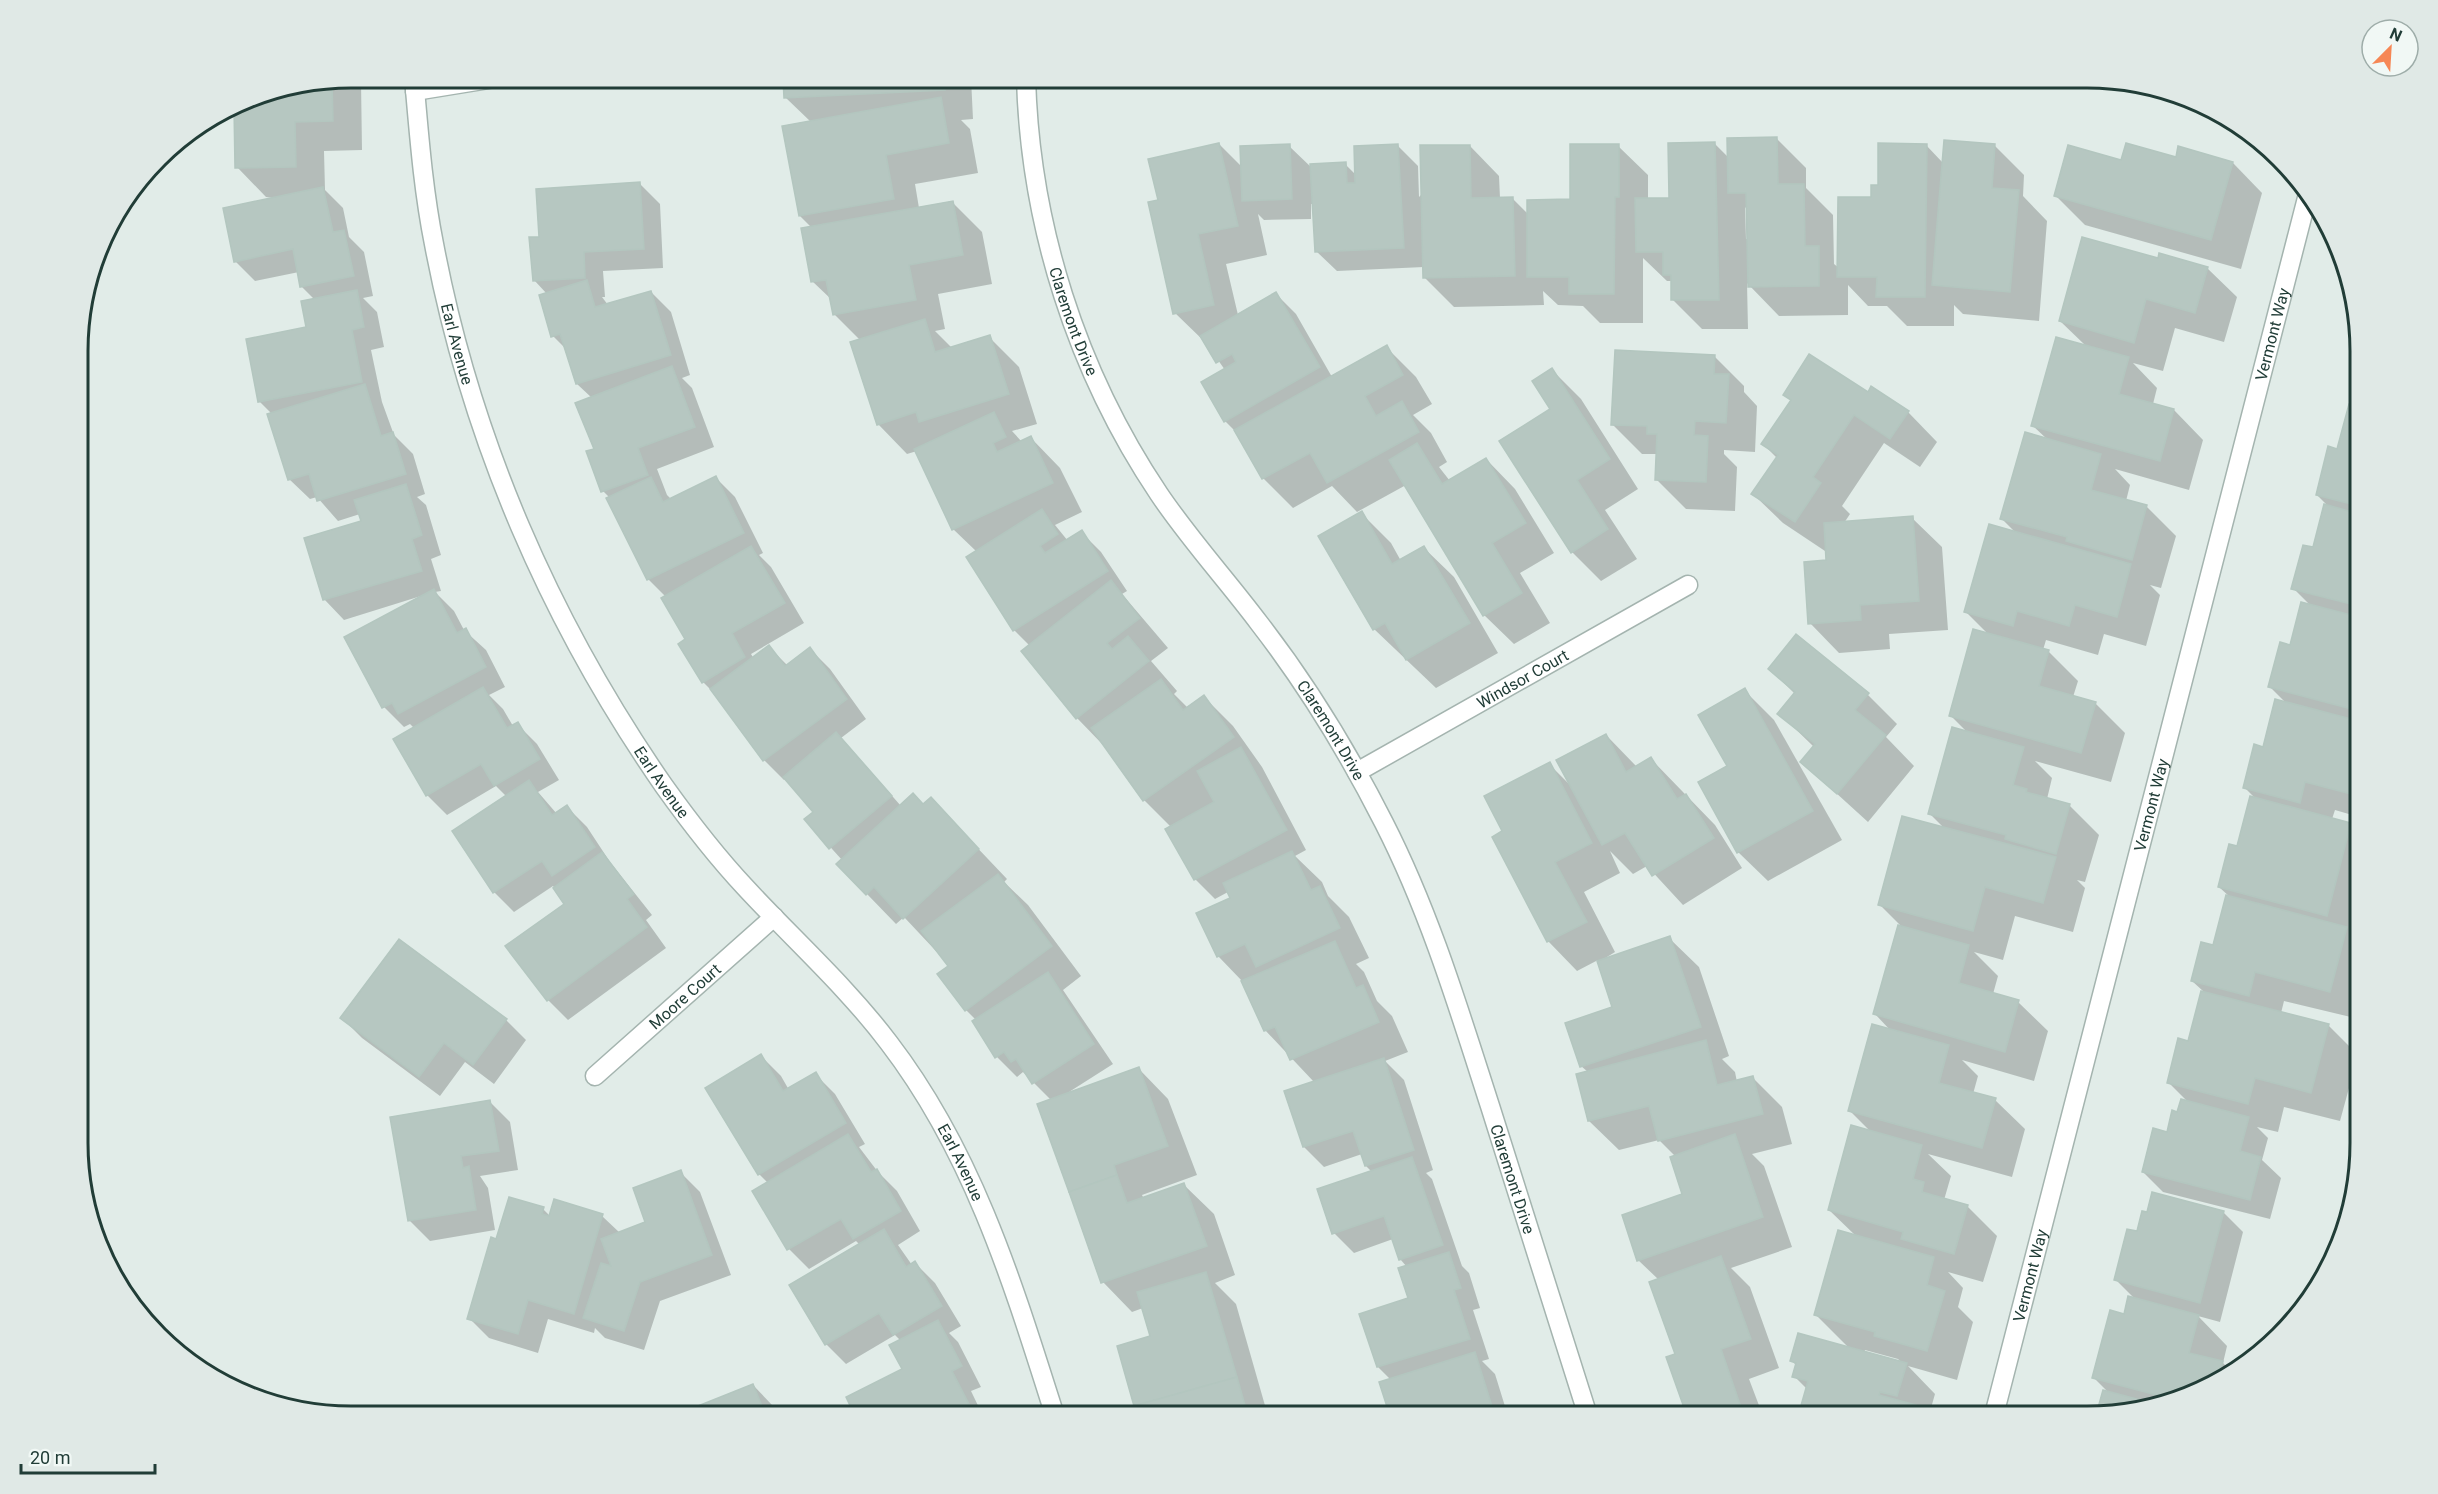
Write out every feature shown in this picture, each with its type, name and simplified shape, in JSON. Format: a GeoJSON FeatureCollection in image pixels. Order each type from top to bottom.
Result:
{"type":"FeatureCollection","features":[{"type":"Feature","properties":{"kind":"street","name":"Earl Avenue"},"geometry":{"type":"LineString","coordinates":[[415,88],[425,193],[445,296],[472,398],[528,547],[572,639],[643,754],[716,853],[774,917],[860,1005],[918,1083],[974,1183],[999,1243],[1052,1406]]}},
{"type":"Feature","properties":{"kind":"street","name":"Claremont Drive"},"geometry":{"type":"LineString","coordinates":[[1027,88],[1034,171],[1050,248],[1076,330],[1108,406],[1164,500],[1290,665],[1357,772],[1401,857],[1443,962],[1585,1406]]}},
{"type":"Feature","properties":{"kind":"street","name":"Vermont Way"},"geometry":{"type":"LineString","coordinates":[[1996,1406],[2305,206]]}},
{"type":"Feature","properties":{"kind":"street","name":"Windsor Court"},"geometry":{"type":"LineString","coordinates":[[1357,772],[1688,585]]}},
{"type":"Feature","properties":{"kind":"street","name":"Moore Court"},"geometry":{"type":"LineString","coordinates":[[594,1076],[774,917]]}},
{"type":"Feature","properties":{"kind":"building"},"geometry":{"type":"Polygon","coordinates":[[[784,88],[945,88],[945,90],[784,98],[784,88]]]}},
{"type":"Feature","properties":{"kind":"building"},"geometry":{"type":"Polygon","coordinates":[[[332,89],[333,121],[295,122],[296,167],[235,168],[234,116],[284,97],[332,89]]]}},
{"type":"Feature","properties":{"kind":"building"},"geometry":{"type":"Polygon","coordinates":[[[941,97],[949,143],[886,155],[894,199],[799,216],[782,126],[941,97]]]}},
{"type":"Feature","properties":{"kind":"building"},"geometry":{"type":"Polygon","coordinates":[[[1777,137],[1778,184],[1804,184],[1805,246],[1819,246],[1819,286],[1748,287],[1746,193],[1728,193],[1727,138],[1777,137]]]}},
{"type":"Feature","properties":{"kind":"building"},"geometry":{"type":"Polygon","coordinates":[[[1944,140],[1995,144],[1992,188],[2019,190],[2010,292],[1932,285],[1944,140]]]}},
{"type":"Feature","properties":{"kind":"building"},"geometry":{"type":"Polygon","coordinates":[[[1715,142],[1719,300],[1671,300],[1671,275],[1663,275],[1663,252],[1636,252],[1635,198],[1669,198],[1668,143],[1715,142]]]}},
{"type":"Feature","properties":{"kind":"building"},"geometry":{"type":"Polygon","coordinates":[[[1219,143],[1238,226],[1198,234],[1214,305],[1173,314],[1148,202],[1158,200],[1148,159],[1219,143]]]}},
{"type":"Feature","properties":{"kind":"building"},"geometry":{"type":"Polygon","coordinates":[[[1878,143],[1927,144],[1925,297],[1876,297],[1877,277],[1837,277],[1838,197],[1871,197],[1871,185],[1878,185],[1878,143]]]}},
{"type":"Feature","properties":{"kind":"building"},"geometry":{"type":"Polygon","coordinates":[[[2126,143],[2176,157],[2178,146],[2233,162],[2211,240],[2054,196],[2068,145],[2121,160],[2126,143]]]}},
{"type":"Feature","properties":{"kind":"building"},"geometry":{"type":"Polygon","coordinates":[[[1290,144],[1292,199],[1242,201],[1240,146],[1290,144]]]}},
{"type":"Feature","properties":{"kind":"building"},"geometry":{"type":"Polygon","coordinates":[[[1398,144],[1404,248],[1315,252],[1310,164],[1346,162],[1347,183],[1355,183],[1354,146],[1398,144]]]}},
{"type":"Feature","properties":{"kind":"building"},"geometry":{"type":"Polygon","coordinates":[[[1570,144],[1619,144],[1619,197],[1615,197],[1614,294],[1569,294],[1569,277],[1527,277],[1527,200],[1570,199],[1570,144]]]}},
{"type":"Feature","properties":{"kind":"building"},"geometry":{"type":"Polygon","coordinates":[[[1420,145],[1470,145],[1471,198],[1513,197],[1515,276],[1423,278],[1420,145]]]}},
{"type":"Feature","properties":{"kind":"building"},"geometry":{"type":"Polygon","coordinates":[[[640,182],[644,249],[584,252],[585,278],[533,281],[529,237],[539,237],[536,189],[640,182]]]}},
{"type":"Feature","properties":{"kind":"building"},"geometry":{"type":"Polygon","coordinates":[[[323,187],[333,232],[344,230],[354,276],[300,287],[293,249],[234,262],[223,208],[323,187]]]}},
{"type":"Feature","properties":{"kind":"building"},"geometry":{"type":"Polygon","coordinates":[[[953,201],[963,255],[909,265],[916,300],[833,315],[826,280],[811,282],[801,228],[953,201]]]}},
{"type":"Feature","properties":{"kind":"building"},"geometry":{"type":"Polygon","coordinates":[[[2082,237],[2158,258],[2159,253],[2208,267],[2195,313],[2146,299],[2134,343],[2059,321],[2082,237]]]}},
{"type":"Feature","properties":{"kind":"building"},"geometry":{"type":"Polygon","coordinates":[[[587,280],[595,307],[651,291],[671,355],[576,384],[560,334],[551,337],[539,295],[587,280]]]}},
{"type":"Feature","properties":{"kind":"building"},"geometry":{"type":"Polygon","coordinates":[[[357,290],[364,327],[352,330],[362,382],[258,402],[246,339],[306,327],[301,301],[357,290]]]}},
{"type":"Feature","properties":{"kind":"building"},"geometry":{"type":"Polygon","coordinates":[[[1276,292],[1320,367],[1224,422],[1201,382],[1236,362],[1232,354],[1216,363],[1200,336],[1276,292]]]}},
{"type":"Feature","properties":{"kind":"building"},"geometry":{"type":"Polygon","coordinates":[[[925,319],[935,352],[990,335],[1009,394],[919,422],[916,412],[877,425],[850,342],[925,319]]]}},
{"type":"Feature","properties":{"kind":"building"},"geometry":{"type":"Polygon","coordinates":[[[2056,337],[2129,357],[2119,394],[2174,409],[2160,461],[2031,426],[2056,337]]]}},
{"type":"Feature","properties":{"kind":"building"},"geometry":{"type":"Polygon","coordinates":[[[1387,345],[1403,375],[1365,396],[1376,416],[1402,401],[1419,432],[1327,483],[1310,453],[1262,479],[1234,430],[1387,345]]]}},
{"type":"Feature","properties":{"kind":"building"},"geometry":{"type":"Polygon","coordinates":[[[1615,350],[1715,355],[1714,374],[1729,374],[1726,423],[1695,421],[1694,435],[1708,436],[1706,482],[1655,480],[1657,434],[1647,434],[1647,426],[1611,425],[1615,350]]]}},
{"type":"Feature","properties":{"kind":"building"},"geometry":{"type":"Polygon","coordinates":[[[1809,354],[1868,392],[1871,386],[1909,411],[1890,439],[1854,415],[1813,477],[1821,483],[1795,522],[1751,494],[1778,455],[1761,444],[1791,400],[1783,395],[1809,354]]]}},
{"type":"Feature","properties":{"kind":"building"},"geometry":{"type":"Polygon","coordinates":[[[672,366],[695,427],[638,448],[648,475],[601,492],[586,451],[594,449],[575,403],[672,366]]]}},
{"type":"Feature","properties":{"kind":"building"},"geometry":{"type":"Polygon","coordinates":[[[1552,368],[1610,459],[1577,480],[1608,529],[1571,553],[1499,441],[1550,409],[1532,381],[1552,368]]]}},
{"type":"Feature","properties":{"kind":"building"},"geometry":{"type":"Polygon","coordinates":[[[365,384],[381,436],[393,432],[406,474],[317,501],[309,474],[288,480],[267,414],[365,384]]]}},
{"type":"Feature","properties":{"kind":"building"},"geometry":{"type":"Polygon","coordinates":[[[2349,404],[2349,503],[2316,495],[2328,446],[2337,449],[2349,404]]]}},
{"type":"Feature","properties":{"kind":"building"},"geometry":{"type":"Polygon","coordinates":[[[994,412],[1006,437],[993,443],[997,452],[1031,436],[1053,483],[952,530],[914,449],[994,412]]]}},
{"type":"Feature","properties":{"kind":"building"},"geometry":{"type":"Polygon","coordinates":[[[2025,432],[2101,454],[2091,490],[2147,505],[2132,560],[2066,541],[2067,537],[2000,519],[2025,432]]]}},
{"type":"Feature","properties":{"kind":"building"},"geometry":{"type":"Polygon","coordinates":[[[1417,443],[1442,484],[1486,458],[1526,523],[1492,543],[1522,593],[1483,616],[1389,460],[1417,443]]]}},
{"type":"Feature","properties":{"kind":"building"},"geometry":{"type":"Polygon","coordinates":[[[716,476],[744,533],[647,580],[606,498],[651,477],[663,502],[716,476]]]}},
{"type":"Feature","properties":{"kind":"building"},"geometry":{"type":"Polygon","coordinates":[[[406,484],[422,535],[412,539],[422,571],[323,600],[304,538],[361,521],[354,500],[406,484]]]}},
{"type":"Feature","properties":{"kind":"building"},"geometry":{"type":"Polygon","coordinates":[[[2324,504],[2349,511],[2349,604],[2291,589],[2303,545],[2313,547],[2324,504]]]}},
{"type":"Feature","properties":{"kind":"building"},"geometry":{"type":"Polygon","coordinates":[[[1042,509],[1058,534],[1040,546],[1045,553],[1082,530],[1108,571],[1013,631],[966,557],[1042,509]]]}},
{"type":"Feature","properties":{"kind":"building"},"geometry":{"type":"Polygon","coordinates":[[[1362,511],[1392,564],[1424,546],[1470,623],[1406,660],[1385,623],[1373,630],[1318,536],[1362,511]]]}},
{"type":"Feature","properties":{"kind":"building"},"geometry":{"type":"Polygon","coordinates":[[[1913,516],[1919,601],[1860,605],[1861,620],[1808,624],[1804,562],[1826,560],[1824,523],[1913,516]]]}},
{"type":"Feature","properties":{"kind":"building"},"geometry":{"type":"Polygon","coordinates":[[[1989,524],[2131,564],[2117,617],[2075,605],[2069,626],[2017,611],[2013,626],[1964,612],[1989,524]]]}},
{"type":"Feature","properties":{"kind":"building"},"geometry":{"type":"Polygon","coordinates":[[[751,546],[785,603],[732,633],[745,657],[702,683],[678,644],[685,639],[661,598],[751,546]]]}},
{"type":"Feature","properties":{"kind":"building"},"geometry":{"type":"Polygon","coordinates":[[[1111,580],[1140,618],[1107,643],[1112,649],[1128,636],[1149,661],[1076,719],[1021,651],[1111,580]]]}},
{"type":"Feature","properties":{"kind":"building"},"geometry":{"type":"Polygon","coordinates":[[[434,589],[457,633],[466,628],[486,667],[398,714],[392,703],[382,708],[344,637],[434,589]]]}},
{"type":"Feature","properties":{"kind":"building"},"geometry":{"type":"Polygon","coordinates":[[[2301,602],[2349,614],[2349,708],[2268,687],[2280,642],[2290,645],[2301,602]]]}},
{"type":"Feature","properties":{"kind":"building"},"geometry":{"type":"Polygon","coordinates":[[[1973,629],[2049,650],[2039,686],[2096,702],[2081,753],[1949,716],[1973,629]]]}},
{"type":"Feature","properties":{"kind":"building"},"geometry":{"type":"Polygon","coordinates":[[[1796,634],[1869,693],[1855,710],[1886,735],[1837,794],[1800,762],[1815,744],[1777,714],[1795,692],[1768,669],[1796,634]]]}},
{"type":"Feature","properties":{"kind":"building"},"geometry":{"type":"Polygon","coordinates":[[[769,645],[785,666],[810,647],[847,699],[763,761],[710,689],[769,645]]]}},
{"type":"Feature","properties":{"kind":"building"},"geometry":{"type":"Polygon","coordinates":[[[1161,679],[1183,710],[1204,695],[1234,737],[1143,801],[1091,728],[1161,679]]]}},
{"type":"Feature","properties":{"kind":"building"},"geometry":{"type":"Polygon","coordinates":[[[483,687],[507,728],[518,722],[540,759],[494,786],[481,764],[426,796],[393,739],[483,687]]]}},
{"type":"Feature","properties":{"kind":"building"},"geometry":{"type":"Polygon","coordinates":[[[1745,688],[1813,811],[1737,853],[1698,782],[1727,766],[1698,715],[1745,688]]]}},
{"type":"Feature","properties":{"kind":"building"},"geometry":{"type":"Polygon","coordinates":[[[2275,699],[2349,718],[2349,793],[2305,782],[2300,803],[2243,788],[2254,744],[2263,747],[2275,699]]]}},
{"type":"Feature","properties":{"kind":"building"},"geometry":{"type":"Polygon","coordinates":[[[1952,727],[2024,747],[2013,785],[2027,789],[2026,792],[2070,804],[2056,854],[2005,839],[2006,835],[1928,814],[1952,727]]]}},
{"type":"Feature","properties":{"kind":"building"},"geometry":{"type":"Polygon","coordinates":[[[836,732],[892,796],[829,849],[804,819],[813,812],[783,777],[836,732]]]}},
{"type":"Feature","properties":{"kind":"building"},"geometry":{"type":"Polygon","coordinates":[[[1606,734],[1626,772],[1651,757],[1677,799],[1686,794],[1714,838],[1652,876],[1625,833],[1602,845],[1556,760],[1606,734]]]}},
{"type":"Feature","properties":{"kind":"building"},"geometry":{"type":"Polygon","coordinates":[[[1241,747],[1287,830],[1194,880],[1165,829],[1214,802],[1197,771],[1241,747]]]}},
{"type":"Feature","properties":{"kind":"building"},"geometry":{"type":"Polygon","coordinates":[[[1550,762],[1592,843],[1555,862],[1587,922],[1547,942],[1492,837],[1502,831],[1484,796],[1550,762]]]}},
{"type":"Feature","properties":{"kind":"building"},"geometry":{"type":"Polygon","coordinates":[[[529,780],[552,815],[567,805],[595,847],[552,876],[542,861],[493,893],[452,831],[529,780]]]}},
{"type":"Feature","properties":{"kind":"building"},"geometry":{"type":"Polygon","coordinates":[[[913,793],[923,804],[931,797],[979,849],[903,919],[874,887],[866,895],[836,864],[913,793]]]}},
{"type":"Feature","properties":{"kind":"building"},"geometry":{"type":"Polygon","coordinates":[[[2250,796],[2349,822],[2349,831],[2327,916],[2218,887],[2229,844],[2237,846],[2250,796]]]}},
{"type":"Feature","properties":{"kind":"building"},"geometry":{"type":"Polygon","coordinates":[[[1902,816],[2056,857],[2043,903],[1985,887],[1973,931],[1878,905],[1902,816]]]}},
{"type":"Feature","properties":{"kind":"building"},"geometry":{"type":"Polygon","coordinates":[[[1292,851],[1311,890],[1320,886],[1340,928],[1256,967],[1245,944],[1217,957],[1196,913],[1230,898],[1223,883],[1292,851]]]}},
{"type":"Feature","properties":{"kind":"building"},"geometry":{"type":"Polygon","coordinates":[[[602,852],[634,894],[627,899],[647,927],[547,1001],[505,946],[564,904],[553,888],[602,852]]]}},
{"type":"Feature","properties":{"kind":"building"},"geometry":{"type":"Polygon","coordinates":[[[998,874],[1052,946],[965,1011],[937,974],[948,966],[921,931],[998,874]]]}},
{"type":"Feature","properties":{"kind":"building"},"geometry":{"type":"Polygon","coordinates":[[[2226,895],[2347,927],[2330,992],[2255,972],[2249,996],[2191,981],[2201,942],[2213,945],[2226,895]]]}},
{"type":"Feature","properties":{"kind":"building"},"geometry":{"type":"Polygon","coordinates":[[[1898,925],[1969,945],[1959,983],[2019,1000],[2005,1052],[1873,1014],[1898,925]]]}},
{"type":"Feature","properties":{"kind":"building"},"geometry":{"type":"Polygon","coordinates":[[[1670,936],[1701,1027],[1580,1067],[1565,1023],[1612,1007],[1597,961],[1670,936]]]}},
{"type":"Feature","properties":{"kind":"building"},"geometry":{"type":"Polygon","coordinates":[[[399,939],[507,1019],[473,1065],[444,1043],[419,1077],[340,1018],[399,939]]]}},
{"type":"Feature","properties":{"kind":"building"},"geometry":{"type":"Polygon","coordinates":[[[1335,941],[1356,988],[1363,985],[1379,1022],[1290,1060],[1275,1027],[1264,1031],[1241,981],[1335,941]]]}},
{"type":"Feature","properties":{"kind":"building"},"geometry":{"type":"Polygon","coordinates":[[[1048,972],[1094,1044],[1032,1084],[1016,1059],[1011,1062],[1004,1052],[995,1058],[972,1021],[1048,972]]]}},
{"type":"Feature","properties":{"kind":"building"},"geometry":{"type":"Polygon","coordinates":[[[2201,991],[2329,1024],[2311,1093],[2255,1078],[2248,1104],[2167,1083],[2178,1038],[2188,1041],[2201,991]]]}},
{"type":"Feature","properties":{"kind":"building"},"geometry":{"type":"Polygon","coordinates":[[[1872,1024],[1949,1045],[1939,1083],[1996,1098],[1982,1148],[1848,1111],[1872,1024]]]}},
{"type":"Feature","properties":{"kind":"building"},"geometry":{"type":"Polygon","coordinates":[[[1706,1040],[1717,1085],[1753,1076],[1763,1114],[1658,1141],[1649,1106],[1588,1121],[1576,1074],[1706,1040]]]}},
{"type":"Feature","properties":{"kind":"building"},"geometry":{"type":"Polygon","coordinates":[[[761,1054],[783,1091],[816,1072],[846,1123],[758,1175],[705,1088],[761,1054]]]}},
{"type":"Feature","properties":{"kind":"building"},"geometry":{"type":"Polygon","coordinates":[[[1384,1058],[1414,1150],[1365,1166],[1353,1131],[1303,1147],[1284,1091],[1384,1058]]]}},
{"type":"Feature","properties":{"kind":"building"},"geometry":{"type":"Polygon","coordinates":[[[1139,1067],[1168,1146],[1114,1165],[1117,1175],[1069,1192],[1037,1104],[1139,1067]]]}},
{"type":"Feature","properties":{"kind":"building"},"geometry":{"type":"Polygon","coordinates":[[[2181,1099],[2249,1117],[2240,1151],[2261,1157],[2250,1200],[2142,1172],[2153,1128],[2167,1132],[2172,1110],[2177,1112],[2181,1099]]]}},
{"type":"Feature","properties":{"kind":"building"},"geometry":{"type":"Polygon","coordinates":[[[490,1100],[499,1151],[461,1156],[463,1168],[469,1166],[476,1210],[408,1221],[390,1117],[490,1100]]]}},
{"type":"Feature","properties":{"kind":"building"},"geometry":{"type":"Polygon","coordinates":[[[1851,1125],[1922,1145],[1913,1179],[1924,1182],[1922,1192],[1968,1205],[1954,1254],[1901,1239],[1903,1232],[1828,1210],[1851,1125]]]}},
{"type":"Feature","properties":{"kind":"building"},"geometry":{"type":"Polygon","coordinates":[[[848,1134],[871,1172],[877,1169],[901,1211],[853,1239],[841,1219],[787,1250],[752,1191],[848,1134]]]}},
{"type":"Feature","properties":{"kind":"building"},"geometry":{"type":"Polygon","coordinates":[[[1735,1134],[1763,1217],[1637,1261],[1622,1215],[1682,1194],[1670,1157],[1735,1134]]]}},
{"type":"Feature","properties":{"kind":"building"},"geometry":{"type":"Polygon","coordinates":[[[1412,1157],[1443,1245],[1399,1260],[1384,1216],[1332,1234],[1317,1189],[1412,1157]]]}},
{"type":"Feature","properties":{"kind":"building"},"geometry":{"type":"Polygon","coordinates":[[[681,1170],[712,1255],[640,1282],[624,1331],[583,1318],[601,1263],[611,1266],[601,1239],[645,1222],[633,1188],[681,1170]]]}},
{"type":"Feature","properties":{"kind":"building"},"geometry":{"type":"Polygon","coordinates":[[[1117,1175],[1127,1203],[1184,1183],[1207,1246],[1101,1283],[1069,1192],[1117,1175]]]}},
{"type":"Feature","properties":{"kind":"building"},"geometry":{"type":"Polygon","coordinates":[[[2152,1192],[2224,1211],[2200,1303],[2114,1280],[2127,1229],[2137,1231],[2142,1211],[2147,1212],[2152,1192]]]}},
{"type":"Feature","properties":{"kind":"building"},"geometry":{"type":"Polygon","coordinates":[[[509,1197],[544,1207],[542,1214],[549,1216],[554,1199],[603,1214],[574,1314],[528,1300],[518,1334],[467,1319],[491,1237],[496,1239],[509,1197]]]}},
{"type":"Feature","properties":{"kind":"building"},"geometry":{"type":"Polygon","coordinates":[[[884,1229],[906,1267],[915,1261],[942,1306],[893,1335],[879,1313],[825,1345],[789,1285],[884,1229]]]}},
{"type":"Feature","properties":{"kind":"building"},"geometry":{"type":"Polygon","coordinates":[[[1838,1230],[1934,1257],[1927,1285],[1945,1291],[1927,1351],[1874,1336],[1875,1332],[1814,1315],[1838,1230]]]}},
{"type":"Feature","properties":{"kind":"building"},"geometry":{"type":"Polygon","coordinates":[[[1449,1252],[1461,1288],[1454,1290],[1470,1339],[1377,1367],[1359,1314],[1408,1298],[1398,1268],[1449,1252]]]}},
{"type":"Feature","properties":{"kind":"building"},"geometry":{"type":"Polygon","coordinates":[[[1721,1256],[1751,1339],[1721,1349],[1741,1406],[1683,1406],[1666,1357],[1675,1354],[1649,1282],[1721,1256]]]}},
{"type":"Feature","properties":{"kind":"building"},"geometry":{"type":"Polygon","coordinates":[[[1206,1272],[1237,1377],[1134,1406],[1117,1346],[1150,1336],[1137,1292],[1206,1272]]]}},
{"type":"Feature","properties":{"kind":"building"},"geometry":{"type":"Polygon","coordinates":[[[2128,1296],[2199,1315],[2189,1353],[2223,1361],[2221,1368],[2203,1378],[2159,1396],[2092,1378],[2110,1310],[2124,1314],[2128,1296]]]}},
{"type":"Feature","properties":{"kind":"building"},"geometry":{"type":"Polygon","coordinates":[[[938,1320],[962,1366],[952,1371],[970,1406],[850,1406],[846,1397],[902,1369],[889,1345],[938,1320]]]}},
{"type":"Feature","properties":{"kind":"building"},"geometry":{"type":"Polygon","coordinates":[[[1798,1333],[1907,1363],[1897,1396],[1880,1392],[1879,1395],[1916,1406],[1801,1406],[1808,1381],[1792,1377],[1796,1363],[1790,1361],[1798,1333]]]}},
{"type":"Feature","properties":{"kind":"building"},"geometry":{"type":"Polygon","coordinates":[[[1475,1352],[1492,1406],[1387,1406],[1379,1382],[1475,1352]]]}},
{"type":"Feature","properties":{"kind":"building"},"geometry":{"type":"Polygon","coordinates":[[[1237,1377],[1245,1406],[1134,1406],[1237,1377]]]}},
{"type":"Feature","properties":{"kind":"building"},"geometry":{"type":"Polygon","coordinates":[[[753,1384],[762,1406],[698,1406],[753,1384]]]}},
{"type":"Feature","properties":{"kind":"building"},"geometry":{"type":"Polygon","coordinates":[[[2103,1390],[2139,1400],[2120,1403],[2099,1405],[2103,1390]]]}}]}
